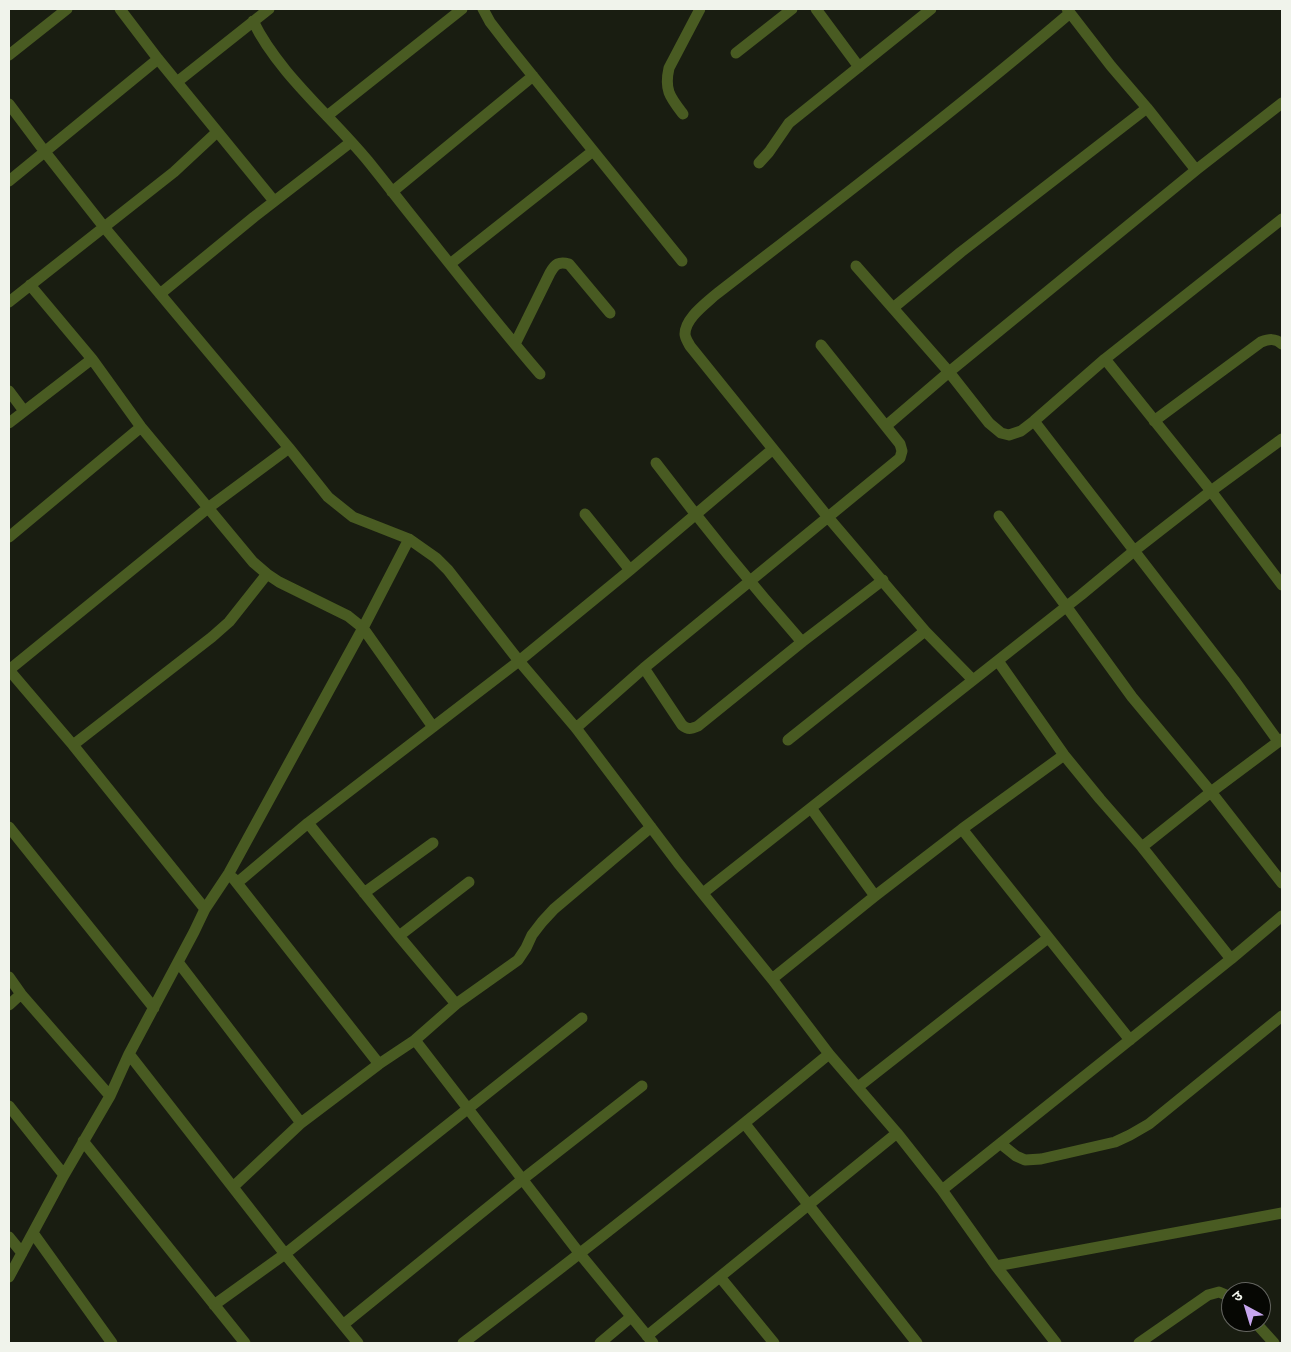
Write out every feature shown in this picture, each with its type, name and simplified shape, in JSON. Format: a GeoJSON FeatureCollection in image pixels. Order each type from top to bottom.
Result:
{"type":"FeatureCollection","features":[{"type":"Feature","properties":{"kind":"street"},"geometry":{"type":"LineString","coordinates":[[9,55],[67,9]]}},
{"type":"Feature","properties":{"kind":"street"},"geometry":{"type":"LineString","coordinates":[[120,9],[158,59],[274,201]]}},
{"type":"Feature","properties":{"kind":"street"},"geometry":{"type":"LineString","coordinates":[[177,82],[269,9]]}},
{"type":"Feature","properties":{"kind":"street"},"geometry":{"type":"LineString","coordinates":[[327,116],[462,9]]}},
{"type":"Feature","properties":{"kind":"street"},"geometry":{"type":"LineString","coordinates":[[482,9],[490,22],[682,261]]}},
{"type":"Feature","properties":{"kind":"street"},"geometry":{"type":"LineString","coordinates":[[683,114],[668,92],[667,78],[670,68],[700,9]]}},
{"type":"Feature","properties":{"kind":"street"},"geometry":{"type":"LineString","coordinates":[[736,53],[792,9]]}},
{"type":"Feature","properties":{"kind":"street"},"geometry":{"type":"LineString","coordinates":[[816,9],[859,67]]}},
{"type":"Feature","properties":{"kind":"street"},"geometry":{"type":"LineString","coordinates":[[759,162],[769,152],[789,123],[931,9]]}},
{"type":"Feature","properties":{"kind":"street"},"geometry":{"type":"LineString","coordinates":[[973,680],[925,631],[827,516],[690,346],[685,336],[687,326],[698,310],[714,296],[1014,61],[1069,11],[1111,66],[1196,170]]}},
{"type":"Feature","properties":{"kind":"street"},"geometry":{"type":"LineString","coordinates":[[253,21],[259,34],[270,49],[368,161],[540,374]]}},
{"type":"Feature","properties":{"kind":"street"},"geometry":{"type":"LineString","coordinates":[[9,181],[158,59]]}},
{"type":"Feature","properties":{"kind":"street"},"geometry":{"type":"LineString","coordinates":[[392,192],[533,76]]}},
{"type":"Feature","properties":{"kind":"street"},"geometry":{"type":"LineString","coordinates":[[886,426],[949,372],[1196,170],[1282,103]]}},
{"type":"Feature","properties":{"kind":"street"},"geometry":{"type":"LineString","coordinates":[[9,104],[104,227],[328,497],[353,517],[409,539],[436,558],[448,570],[518,661],[576,728],[651,827],[772,979],[828,1054],[897,1133],[942,1190],[996,1266],[1056,1343]]}},
{"type":"Feature","properties":{"kind":"street"},"geometry":{"type":"LineString","coordinates":[[893,308],[961,252],[1147,108]]}},
{"type":"Feature","properties":{"kind":"street"},"geometry":{"type":"LineString","coordinates":[[9,302],[174,172],[217,132]]}},
{"type":"Feature","properties":{"kind":"street"},"geometry":{"type":"LineString","coordinates":[[160,294],[274,201],[352,142]]}},
{"type":"Feature","properties":{"kind":"street"},"geometry":{"type":"LineString","coordinates":[[450,264],[592,150]]}},
{"type":"Feature","properties":{"kind":"street"},"geometry":{"type":"LineString","coordinates":[[856,266],[949,372],[989,423],[1002,433],[1009,435],[1021,431],[1034,421],[1105,359],[1282,219]]}},
{"type":"Feature","properties":{"kind":"street"},"geometry":{"type":"LineString","coordinates":[[515,344],[550,273],[557,264],[563,262],[569,264],[610,313]]}},
{"type":"Feature","properties":{"kind":"street"},"geometry":{"type":"LineString","coordinates":[[30,285],[92,359],[141,427],[254,562],[279,582],[348,616],[363,628],[433,726]]}},
{"type":"Feature","properties":{"kind":"street"},"geometry":{"type":"LineString","coordinates":[[1154,421],[1261,342],[1268,339],[1276,340],[1282,344]]}},
{"type":"Feature","properties":{"kind":"street"},"geometry":{"type":"LineString","coordinates":[[576,728],[644,668],[900,458],[902,450],[900,444],[821,345]]}},
{"type":"Feature","properties":{"kind":"street"},"geometry":{"type":"LineString","coordinates":[[9,423],[92,359]]}},
{"type":"Feature","properties":{"kind":"street"},"geometry":{"type":"LineString","coordinates":[[1105,359],[1211,491],[1282,585]]}},
{"type":"Feature","properties":{"kind":"street"},"geometry":{"type":"LineString","coordinates":[[9,391],[24,411]]}},
{"type":"Feature","properties":{"kind":"street"},"geometry":{"type":"LineString","coordinates":[[1034,421],[1280,740],[1142,846]]}},
{"type":"Feature","properties":{"kind":"street"},"geometry":{"type":"LineString","coordinates":[[9,537],[141,427]]}},
{"type":"Feature","properties":{"kind":"street"},"geometry":{"type":"LineString","coordinates":[[703,893],[1134,551],[1282,439]]}},
{"type":"Feature","properties":{"kind":"street"},"geometry":{"type":"LineString","coordinates":[[205,909],[73,745],[9,670],[208,508],[289,448]]}},
{"type":"Feature","properties":{"kind":"street"},"geometry":{"type":"LineString","coordinates":[[237,883],[308,823],[518,661],[630,570],[773,449]]}},
{"type":"Feature","properties":{"kind":"street"},"geometry":{"type":"LineString","coordinates":[[656,463],[749,582],[802,642]]}},
{"type":"Feature","properties":{"kind":"street"},"geometry":{"type":"LineString","coordinates":[[585,514],[630,570]]}},
{"type":"Feature","properties":{"kind":"street"},"geometry":{"type":"LineString","coordinates":[[999,516],[1132,697],[1211,792],[1282,884]]}},
{"type":"Feature","properties":{"kind":"street"},"geometry":{"type":"LineString","coordinates":[[9,1277],[83,1141],[110,1096],[129,1054],[205,909],[229,872],[363,628],[409,539]]}},
{"type":"Feature","properties":{"kind":"street"},"geometry":{"type":"LineString","coordinates":[[1272,573],[1282,566]]}},
{"type":"Feature","properties":{"kind":"street"},"geometry":{"type":"LineString","coordinates":[[73,745],[212,637],[229,622],[267,574]]}},
{"type":"Feature","properties":{"kind":"street"},"geometry":{"type":"LineString","coordinates":[[644,668],[682,725],[691,729],[698,726],[802,642],[883,580]]}},
{"type":"Feature","properties":{"kind":"street"},"geometry":{"type":"LineString","coordinates":[[788,740],[925,631]]}},
{"type":"Feature","properties":{"kind":"street"},"geometry":{"type":"LineString","coordinates":[[998,660],[1064,755],[1142,846],[1231,959]]}},
{"type":"Feature","properties":{"kind":"street"},"geometry":{"type":"LineString","coordinates":[[772,979],[962,829],[1064,755]]}},
{"type":"Feature","properties":{"kind":"street"},"geometry":{"type":"LineString","coordinates":[[811,808],[875,896]]}},
{"type":"Feature","properties":{"kind":"street"},"geometry":{"type":"LineString","coordinates":[[308,823],[456,1004]]}},
{"type":"Feature","properties":{"kind":"street"},"geometry":{"type":"LineString","coordinates":[[9,827],[154,1008]]}},
{"type":"Feature","properties":{"kind":"street"},"geometry":{"type":"LineString","coordinates":[[233,1187],[301,1123],[379,1064],[415,1040],[456,1004],[518,960],[532,935],[554,909],[651,827]]}},
{"type":"Feature","properties":{"kind":"street"},"geometry":{"type":"LineString","coordinates":[[962,829],[1130,1040]]}},
{"type":"Feature","properties":{"kind":"street"},"geometry":{"type":"LineString","coordinates":[[364,893],[433,843]]}},
{"type":"Feature","properties":{"kind":"street"},"geometry":{"type":"LineString","coordinates":[[229,872],[379,1064]]}},
{"type":"Feature","properties":{"kind":"street"},"geometry":{"type":"LineString","coordinates":[[399,936],[469,882]]}},
{"type":"Feature","properties":{"kind":"street"},"geometry":{"type":"LineString","coordinates":[[942,1190],[1282,916]]}},
{"type":"Feature","properties":{"kind":"street"},"geometry":{"type":"LineString","coordinates":[[858,1087],[1048,938]]}},
{"type":"Feature","properties":{"kind":"street"},"geometry":{"type":"LineString","coordinates":[[178,962],[301,1123]]}},
{"type":"Feature","properties":{"kind":"street"},"geometry":{"type":"LineString","coordinates":[[9,977],[21,994],[110,1096]]}},
{"type":"Feature","properties":{"kind":"street"},"geometry":{"type":"LineString","coordinates":[[9,1005],[21,994]]}},
{"type":"Feature","properties":{"kind":"street"},"geometry":{"type":"LineString","coordinates":[[1001,1144],[1016,1156],[1025,1160],[1041,1159],[1115,1142],[1149,1124],[1282,1016]]}},
{"type":"Feature","properties":{"kind":"street"},"geometry":{"type":"LineString","coordinates":[[214,1305],[285,1254],[470,1109],[582,1018]]}},
{"type":"Feature","properties":{"kind":"street"},"geometry":{"type":"LineString","coordinates":[[415,1040],[580,1254],[650,1340],[720,1276],[897,1133]]}},
{"type":"Feature","properties":{"kind":"street"},"geometry":{"type":"LineString","coordinates":[[129,1054],[285,1254],[358,1343]]}},
{"type":"Feature","properties":{"kind":"street"},"geometry":{"type":"LineString","coordinates":[[463,1343],[745,1124],[828,1054]]}},
{"type":"Feature","properties":{"kind":"street"},"geometry":{"type":"LineString","coordinates":[[344,1324],[523,1179],[642,1086]]}},
{"type":"Feature","properties":{"kind":"street"},"geometry":{"type":"LineString","coordinates":[[9,1106],[64,1176]]}},
{"type":"Feature","properties":{"kind":"street"},"geometry":{"type":"LineString","coordinates":[[745,1124],[918,1343]]}},
{"type":"Feature","properties":{"kind":"street"},"geometry":{"type":"LineString","coordinates":[[83,1141],[245,1343]]}},
{"type":"Feature","properties":{"kind":"street"},"geometry":{"type":"LineString","coordinates":[[996,1266],[1282,1212]]}},
{"type":"Feature","properties":{"kind":"street"},"geometry":{"type":"LineString","coordinates":[[33,1233],[112,1343]]}},
{"type":"Feature","properties":{"kind":"street"},"geometry":{"type":"LineString","coordinates":[[9,1237],[22,1253]]}},
{"type":"Feature","properties":{"kind":"street"},"geometry":{"type":"LineString","coordinates":[[720,1276],[774,1343]]}},
{"type":"Feature","properties":{"kind":"street"},"geometry":{"type":"LineString","coordinates":[[1139,1343],[1208,1296],[1221,1293]]}},
{"type":"Feature","properties":{"kind":"street"},"geometry":{"type":"LineString","coordinates":[[600,1343],[631,1317]]}},
{"type":"Feature","properties":{"kind":"street"},"geometry":{"type":"LineString","coordinates":[[1264,1332],[1274,1343]]}}]}
